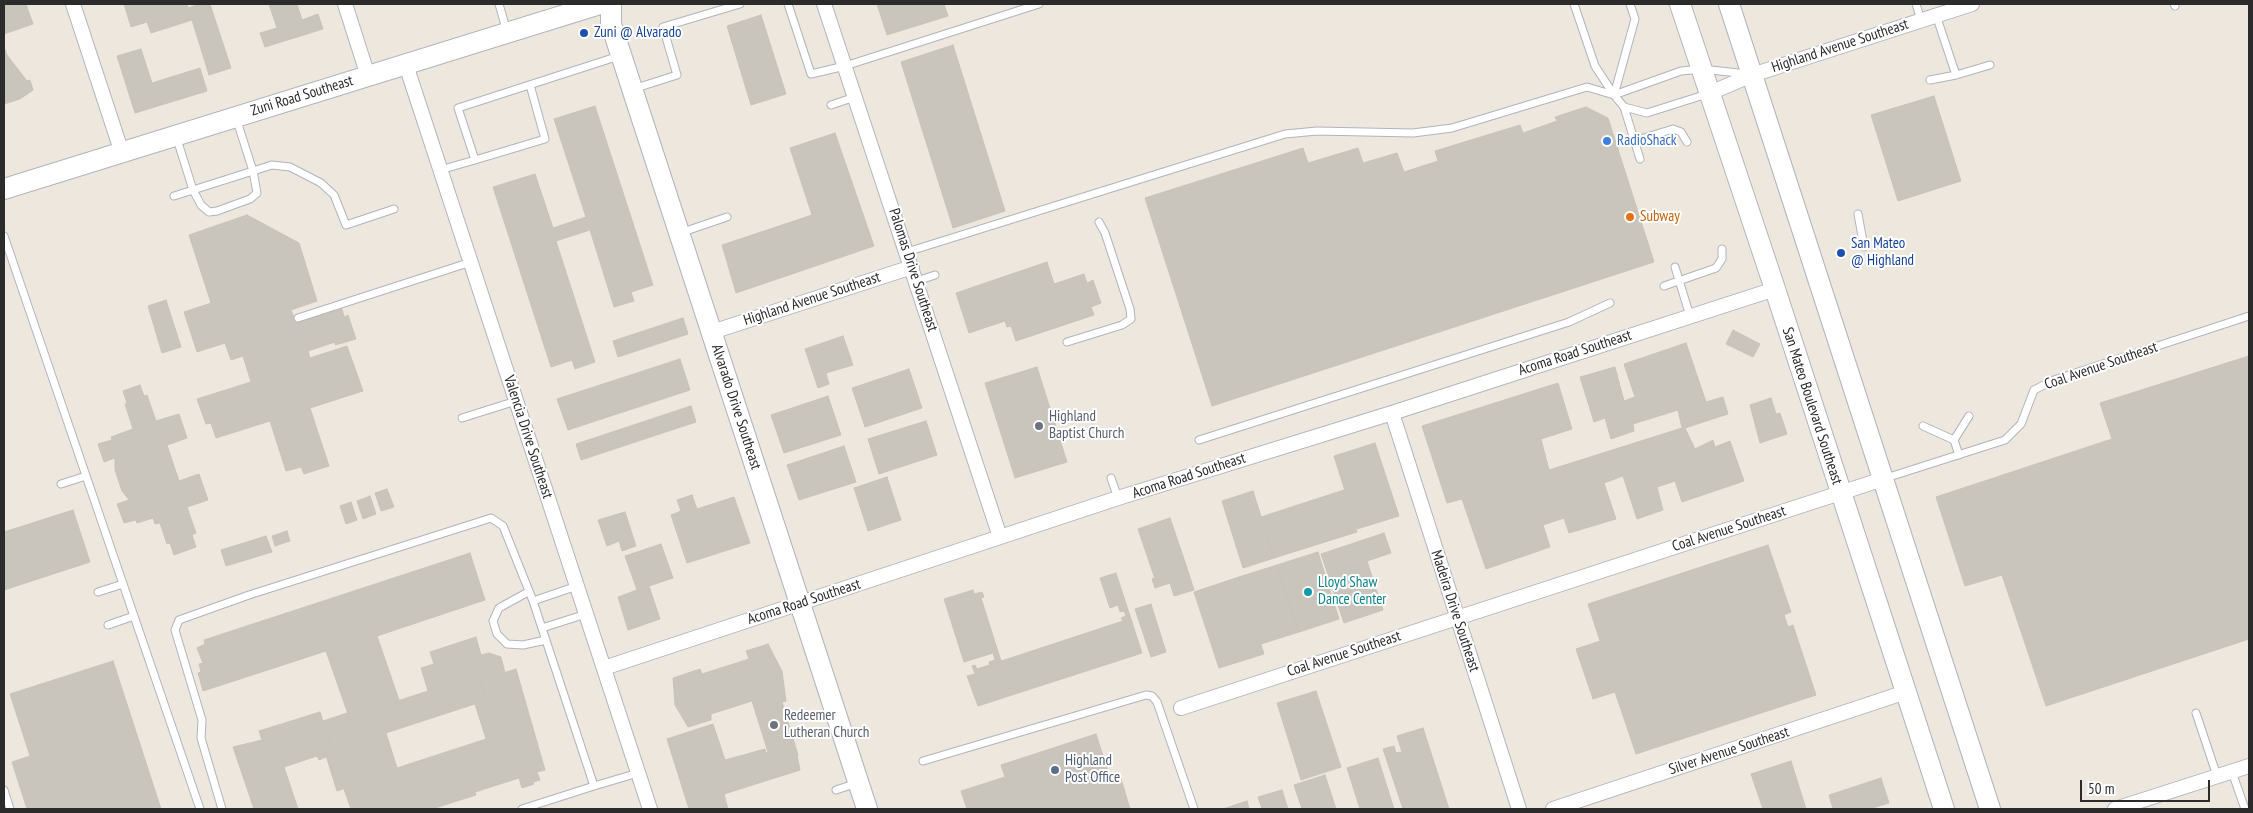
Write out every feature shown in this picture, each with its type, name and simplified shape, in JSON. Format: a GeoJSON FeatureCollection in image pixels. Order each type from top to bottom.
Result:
{"type":"FeatureCollection","features":[{"type":"Feature","properties":{"kind":"main road","name":"Zuni Road Southeast"},"geometry":{"type":"LineString","coordinates":[[4,190],[600,4]]}},
{"type":"Feature","properties":{"kind":"main road","name":"Alvarado Drive Southeast"},"geometry":{"type":"LineString","coordinates":[[611,4],[611,24],[866,809]]}},
{"type":"Feature","properties":{"kind":"main road","name":"San Mateo Boulevard Southeast"},"geometry":{"type":"LineString","coordinates":[[1680,4],[1944,809]]}},
{"type":"Feature","properties":{"kind":"main road"},"geometry":{"type":"LineString","coordinates":[[1729,4],[1990,809]]}},
{"type":"Feature","properties":{"kind":"street"},"geometry":{"type":"LineString","coordinates":[[73,4],[122,153]]}},
{"type":"Feature","properties":{"kind":"street"},"geometry":{"type":"LineString","coordinates":[[345,4],[368,76]]}},
{"type":"Feature","properties":{"kind":"street","name":"Palomas Drive Southeast"},"geometry":{"type":"LineString","coordinates":[[824,4],[1000,537]]}},
{"type":"Feature","properties":{"kind":"street","name":"Highland Avenue Southeast"},"geometry":{"type":"LineString","coordinates":[[1710,93],[1752,74],[1972,4]]}},
{"type":"Feature","properties":{"kind":"street","name":"Valencia Drive Southeast"},"geometry":{"type":"LineString","coordinates":[[406,65],[650,809]]}},
{"type":"Feature","properties":{"kind":"street","name":"Highland Avenue Southeast"},"geometry":{"type":"LineString","coordinates":[[712,332],[912,268]]}},
{"type":"Feature","properties":{"kind":"street","name":"Acoma Road Southeast"},"geometry":{"type":"LineString","coordinates":[[604,668],[1118,498],[1392,413],[1775,289]]}},
{"type":"Feature","properties":{"kind":"street","name":"Madeira Drive Southeast"},"geometry":{"type":"LineString","coordinates":[[1392,413],[1518,809]]}},
{"type":"Feature","properties":{"kind":"street","name":"Coal Avenue Southeast"},"geometry":{"type":"LineString","coordinates":[[1181,708],[1883,479]]}},
{"type":"Feature","properties":{"kind":"street","name":"Silver Avenue Southeast"},"geometry":{"type":"LineString","coordinates":[[1553,809],[1906,692]]}},
{"type":"Feature","properties":{"kind":"street"},"geometry":{"type":"LineString","coordinates":[[2115,809],[2249,766]]}},
{"type":"Feature","properties":{"kind":"lane"},"geometry":{"type":"LineString","coordinates":[[499,4],[508,33]]}},
{"type":"Feature","properties":{"kind":"lane"},"geometry":{"type":"LineString","coordinates":[[633,89],[678,75],[663,27],[740,4]]}},
{"type":"Feature","properties":{"kind":"lane"},"geometry":{"type":"LineString","coordinates":[[788,4],[811,74],[845,66],[1018,7],[1039,4]]}},
{"type":"Feature","properties":{"kind":"lane"},"geometry":{"type":"LineString","coordinates":[[1574,4],[1595,66],[1624,107],[1640,159]]}},
{"type":"Feature","properties":{"kind":"lane"},"geometry":{"type":"LineString","coordinates":[[1614,95],[1635,19],[1630,4]]}},
{"type":"Feature","properties":{"kind":"lane"},"geometry":{"type":"LineString","coordinates":[[1916,4],[1921,20]]}},
{"type":"Feature","properties":{"kind":"lane"},"geometry":{"type":"LineString","coordinates":[[1936,15],[1956,76]]}},
{"type":"Feature","properties":{"kind":"lane"},"geometry":{"type":"LineString","coordinates":[[475,160],[458,108],[622,55]]}},
{"type":"Feature","properties":{"kind":"lane"},"geometry":{"type":"LineString","coordinates":[[1930,80],[1956,76],[1990,65]]}},
{"type":"Feature","properties":{"kind":"lane"},"geometry":{"type":"LineString","coordinates":[[907,252],[1285,134],[1317,130],[1421,132],[1452,128],[1587,87],[1614,95],[1681,71],[1702,69],[1752,74]]}},
{"type":"Feature","properties":{"kind":"lane"},"geometry":{"type":"LineString","coordinates":[[440,170],[546,139],[530,85]]}},
{"type":"Feature","properties":{"kind":"lane"},"geometry":{"type":"LineString","coordinates":[[1624,107],[1648,113],[1710,93]]}},
{"type":"Feature","properties":{"kind":"lane"},"geometry":{"type":"LineString","coordinates":[[831,105],[856,97]]}},
{"type":"Feature","properties":{"kind":"lane"},"geometry":{"type":"LineString","coordinates":[[176,136],[193,190],[201,205],[209,212],[217,211],[250,199],[257,193],[253,171],[235,117]]}},
{"type":"Feature","properties":{"kind":"lane"},"geometry":{"type":"LineString","coordinates":[[1634,141],[1673,129],[1682,132],[1687,142]]}},
{"type":"Feature","properties":{"kind":"lane"},"geometry":{"type":"LineString","coordinates":[[174,196],[272,165],[290,167],[321,183],[334,195],[346,225],[394,209]]}},
{"type":"Feature","properties":{"kind":"lane"},"geometry":{"type":"LineString","coordinates":[[1858,214],[1864,247]]}},
{"type":"Feature","properties":{"kind":"lane"},"geometry":{"type":"LineString","coordinates":[[680,233],[727,217]]}},
{"type":"Feature","properties":{"kind":"lane"},"geometry":{"type":"LineString","coordinates":[[1067,342],[1122,325],[1131,319],[1130,309],[1105,233],[1099,222]]}},
{"type":"Feature","properties":{"kind":"lane"},"geometry":{"type":"LineString","coordinates":[[4,236],[200,809]]}},
{"type":"Feature","properties":{"kind":"lane"},"geometry":{"type":"LineString","coordinates":[[1664,286],[1716,268],[1722,259],[1722,249]]}},
{"type":"Feature","properties":{"kind":"lane"},"geometry":{"type":"LineString","coordinates":[[298,318],[471,262]]}},
{"type":"Feature","properties":{"kind":"lane"},"geometry":{"type":"LineString","coordinates":[[1675,267],[1690,316]]}},
{"type":"Feature","properties":{"kind":"lane"},"geometry":{"type":"LineString","coordinates":[[917,281],[935,275]]}},
{"type":"Feature","properties":{"kind":"lane"},"geometry":{"type":"LineString","coordinates":[[1199,440],[1560,325],[1610,303]]}},
{"type":"Feature","properties":{"kind":"lane","name":"Coal Avenue Southeast"},"geometry":{"type":"LineString","coordinates":[[1883,479],[2005,440],[2021,424],[2034,390],[2054,380],[2249,316]]}},
{"type":"Feature","properties":{"kind":"lane"},"geometry":{"type":"LineString","coordinates":[[462,418],[516,401]]}},
{"type":"Feature","properties":{"kind":"lane"},"geometry":{"type":"LineString","coordinates":[[1954,440],[1969,416]]}},
{"type":"Feature","properties":{"kind":"lane"},"geometry":{"type":"LineString","coordinates":[[1923,426],[1954,440],[1959,455]]}},
{"type":"Feature","properties":{"kind":"lane"},"geometry":{"type":"LineString","coordinates":[[61,484],[86,476]]}},
{"type":"Feature","properties":{"kind":"lane"},"geometry":{"type":"LineString","coordinates":[[1111,478],[1118,498]]}},
{"type":"Feature","properties":{"kind":"lane"},"geometry":{"type":"LineString","coordinates":[[222,809],[201,738],[202,720],[175,630],[179,620],[249,595],[491,518],[504,526],[542,628],[594,786]]}},
{"type":"Feature","properties":{"kind":"lane"},"geometry":{"type":"LineString","coordinates":[[98,592],[123,584]]}},
{"type":"Feature","properties":{"kind":"lane"},"geometry":{"type":"LineString","coordinates":[[532,601],[577,586]]}},
{"type":"Feature","properties":{"kind":"lane"},"geometry":{"type":"LineString","coordinates":[[528,592],[499,608],[493,622],[497,634],[507,644],[522,645],[546,640]]}},
{"type":"Feature","properties":{"kind":"lane"},"geometry":{"type":"LineString","coordinates":[[542,628],[586,614]]}},
{"type":"Feature","properties":{"kind":"lane"},"geometry":{"type":"LineString","coordinates":[[108,625],[134,616]]}},
{"type":"Feature","properties":{"kind":"lane"},"geometry":{"type":"LineString","coordinates":[[923,762],[1146,695],[1152,696],[1157,702],[1194,809]]}},
{"type":"Feature","properties":{"kind":"lane"},"geometry":{"type":"LineString","coordinates":[[2196,713],[2217,776]]}},
{"type":"Feature","properties":{"kind":"lane"},"geometry":{"type":"LineString","coordinates":[[2232,772],[2245,809]]}},
{"type":"Feature","properties":{"kind":"lane"},"geometry":{"type":"LineString","coordinates":[[522,809],[638,773]]}},
{"type":"Feature","properties":{"kind":"lane"},"geometry":{"type":"LineString","coordinates":[[836,790],[858,782]]}},
{"type":"Feature","properties":{"kind":"lane"},"geometry":{"type":"LineString","coordinates":[[4,790],[10,809]]}},
{"type":"Feature","properties":{"kind":"building"},"geometry":{"type":"Polygon","coordinates":[[[26,4],[33,24],[4,34],[4,5],[26,4]]]}},
{"type":"Feature","properties":{"kind":"building"},"geometry":{"type":"Polygon","coordinates":[[[124,4],[187,4],[188,8],[200,4],[210,4],[231,68],[209,75],[192,20],[151,33],[147,22],[131,27],[124,4]]]}},
{"type":"Feature","properties":{"kind":"building"},"geometry":{"type":"Polygon","coordinates":[[[269,4],[297,4],[302,20],[318,14],[323,29],[265,47],[260,33],[277,28],[269,4]]]}},
{"type":"Feature","properties":{"kind":"building"},"geometry":{"type":"Polygon","coordinates":[[[877,4],[944,4],[948,16],[887,35],[877,4]]]}},
{"type":"Feature","properties":{"kind":"building"},"geometry":{"type":"Polygon","coordinates":[[[761,15],[786,94],[751,105],[727,26],[761,15]]]}},
{"type":"Feature","properties":{"kind":"building"},"geometry":{"type":"Polygon","coordinates":[[[953,45],[1005,211],[953,228],[901,62],[953,45]]]}},
{"type":"Feature","properties":{"kind":"building"},"geometry":{"type":"Polygon","coordinates":[[[4,47],[7,55],[27,81],[30,80],[33,90],[20,99],[4,104],[4,47]]]}},
{"type":"Feature","properties":{"kind":"building"},"geometry":{"type":"Polygon","coordinates":[[[141,49],[152,83],[200,68],[207,91],[135,113],[117,56],[141,49]]]}},
{"type":"Feature","properties":{"kind":"building"},"geometry":{"type":"Polygon","coordinates":[[[1934,96],[1961,181],[1898,201],[1871,115],[1934,96]]]}},
{"type":"Feature","properties":{"kind":"building"},"geometry":{"type":"Polygon","coordinates":[[[595,106],[653,285],[631,292],[634,301],[614,307],[590,230],[556,241],[595,362],[575,369],[572,360],[551,367],[493,187],[535,174],[553,228],[586,217],[554,119],[595,106]]]}},
{"type":"Feature","properties":{"kind":"building"},"geometry":{"type":"Polygon","coordinates":[[[1586,107],[1608,118],[1654,262],[1212,406],[1145,198],[1303,148],[1308,163],[1358,148],[1363,163],[1397,153],[1404,172],[1438,161],[1435,151],[1520,125],[1523,133],[1557,121],[1555,117],[1586,107]]]}},
{"type":"Feature","properties":{"kind":"building"},"geometry":{"type":"Polygon","coordinates":[[[835,133],[874,246],[736,293],[722,245],[812,215],[790,148],[835,133]]]}},
{"type":"Feature","properties":{"kind":"building"},"geometry":{"type":"Polygon","coordinates":[[[247,215],[299,243],[317,301],[291,310],[296,323],[342,309],[344,317],[348,315],[356,339],[335,345],[335,342],[308,351],[310,358],[347,346],[363,391],[310,408],[329,466],[304,474],[301,467],[286,471],[270,421],[216,438],[211,423],[206,424],[197,399],[251,382],[243,356],[231,360],[225,343],[197,352],[184,312],[211,303],[189,235],[247,215]]]}},
{"type":"Feature","properties":{"kind":"building"},"geometry":{"type":"Polygon","coordinates":[[[1047,262],[1054,284],[1084,274],[1087,283],[1093,280],[1101,303],[1091,307],[1094,315],[1016,341],[1011,326],[1007,327],[1005,321],[969,333],[956,293],[1047,262]]]}},
{"type":"Feature","properties":{"kind":"building"},"geometry":{"type":"Polygon","coordinates":[[[166,300],[181,347],[162,353],[148,306],[166,300]]]}},
{"type":"Feature","properties":{"kind":"building"},"geometry":{"type":"Polygon","coordinates":[[[683,318],[688,334],[618,357],[613,341],[683,318]]]}},
{"type":"Feature","properties":{"kind":"building"},"geometry":{"type":"Polygon","coordinates":[[[1733,330],[1760,344],[1753,357],[1726,344],[1733,330]]]}},
{"type":"Feature","properties":{"kind":"building"},"geometry":{"type":"Polygon","coordinates":[[[843,336],[853,365],[826,373],[829,384],[818,388],[805,349],[843,336]]]}},
{"type":"Feature","properties":{"kind":"building"},"geometry":{"type":"Polygon","coordinates":[[[1686,343],[1706,402],[1723,397],[1728,414],[1685,428],[1695,449],[1713,440],[1715,447],[1730,441],[1744,481],[1682,502],[1675,481],[1657,487],[1663,510],[1637,519],[1623,476],[1604,483],[1616,519],[1569,533],[1564,518],[1543,525],[1550,547],[1486,569],[1462,499],[1447,503],[1422,426],[1558,383],[1572,429],[1541,439],[1549,470],[1682,428],[1678,410],[1633,424],[1634,431],[1611,439],[1605,418],[1594,422],[1580,377],[1615,367],[1624,401],[1635,397],[1624,364],[1686,343]]]}},
{"type":"Feature","properties":{"kind":"building"},"geometry":{"type":"Polygon","coordinates":[[[2249,356],[2249,639],[2046,706],[2002,575],[1965,586],[1936,497],[2112,439],[2100,403],[2249,356]]]}},
{"type":"Feature","properties":{"kind":"building"},"geometry":{"type":"Polygon","coordinates":[[[680,359],[690,390],[568,430],[557,399],[680,359]]]}},
{"type":"Feature","properties":{"kind":"building"},"geometry":{"type":"Polygon","coordinates":[[[1037,367],[1067,462],[1015,478],[985,383],[1037,367]]]}},
{"type":"Feature","properties":{"kind":"building"},"geometry":{"type":"Polygon","coordinates":[[[909,369],[922,408],[865,427],[852,388],[909,369]]]}},
{"type":"Feature","properties":{"kind":"building"},"geometry":{"type":"Polygon","coordinates":[[[140,385],[144,396],[147,395],[156,421],[179,414],[187,438],[167,445],[179,481],[199,474],[208,500],[187,507],[196,533],[192,535],[196,547],[174,555],[170,543],[167,544],[160,523],[155,524],[153,518],[137,523],[136,520],[124,523],[117,504],[129,500],[122,491],[115,470],[115,458],[104,462],[98,444],[112,440],[111,437],[133,429],[123,391],[140,385]]]}},
{"type":"Feature","properties":{"kind":"building"},"geometry":{"type":"Polygon","coordinates":[[[828,396],[841,435],[784,453],[771,415],[828,396]]]}},
{"type":"Feature","properties":{"kind":"building"},"geometry":{"type":"Polygon","coordinates":[[[1771,398],[1776,414],[1780,413],[1787,434],[1760,443],[1750,405],[1771,398]]]}},
{"type":"Feature","properties":{"kind":"building"},"geometry":{"type":"Polygon","coordinates":[[[691,406],[696,422],[581,460],[576,444],[691,406]]]}},
{"type":"Feature","properties":{"kind":"building"},"geometry":{"type":"Polygon","coordinates":[[[926,421],[937,455],[879,474],[868,439],[926,421]]]}},
{"type":"Feature","properties":{"kind":"building"},"geometry":{"type":"Polygon","coordinates":[[[1375,443],[1399,516],[1357,529],[1334,456],[1375,443]]]}},
{"type":"Feature","properties":{"kind":"building"},"geometry":{"type":"Polygon","coordinates":[[[844,446],[856,482],[799,500],[787,465],[844,446]]]}},
{"type":"Feature","properties":{"kind":"building"},"geometry":{"type":"Polygon","coordinates":[[[887,477],[901,520],[868,531],[854,488],[887,477]]]}},
{"type":"Feature","properties":{"kind":"building"},"geometry":{"type":"Polygon","coordinates":[[[387,489],[394,507],[381,511],[375,493],[387,489]]]}},
{"type":"Feature","properties":{"kind":"building"},"geometry":{"type":"Polygon","coordinates":[[[1344,490],[1357,532],[1274,558],[1261,517],[1344,490]]]}},
{"type":"Feature","properties":{"kind":"building"},"geometry":{"type":"Polygon","coordinates":[[[1253,491],[1274,558],[1243,568],[1222,501],[1253,491]]]}},
{"type":"Feature","properties":{"kind":"building"},"geometry":{"type":"Polygon","coordinates":[[[692,495],[697,509],[734,497],[750,543],[687,563],[671,515],[681,511],[677,500],[692,495]]]}},
{"type":"Feature","properties":{"kind":"building"},"geometry":{"type":"Polygon","coordinates":[[[370,496],[376,514],[363,519],[357,501],[370,496]]]}},
{"type":"Feature","properties":{"kind":"building"},"geometry":{"type":"Polygon","coordinates":[[[351,502],[357,520],[346,524],[340,506],[351,502]]]}},
{"type":"Feature","properties":{"kind":"building"},"geometry":{"type":"Polygon","coordinates":[[[73,510],[90,562],[4,590],[4,532],[73,510]]]}},
{"type":"Feature","properties":{"kind":"building"},"geometry":{"type":"Polygon","coordinates":[[[625,512],[636,546],[622,551],[619,541],[607,546],[598,520],[625,512]]]}},
{"type":"Feature","properties":{"kind":"building"},"geometry":{"type":"Polygon","coordinates":[[[1170,518],[1187,568],[1155,579],[1138,529],[1170,518]]]}},
{"type":"Feature","properties":{"kind":"building"},"geometry":{"type":"Polygon","coordinates":[[[287,531],[290,541],[275,546],[272,536],[287,531]]]}},
{"type":"Feature","properties":{"kind":"building"},"geometry":{"type":"Polygon","coordinates":[[[1384,533],[1391,553],[1367,561],[1383,610],[1344,623],[1321,554],[1384,533]]]}},
{"type":"Feature","properties":{"kind":"building"},"geometry":{"type":"Polygon","coordinates":[[[266,536],[272,552],[226,566],[221,550],[266,536]]]}},
{"type":"Feature","properties":{"kind":"building"},"geometry":{"type":"Polygon","coordinates":[[[661,544],[673,578],[649,586],[660,619],[628,630],[618,597],[637,590],[625,556],[661,544]]]}},
{"type":"Feature","properties":{"kind":"building"},"geometry":{"type":"Polygon","coordinates":[[[1768,545],[1791,612],[1784,615],[1788,627],[1793,625],[1816,695],[1636,754],[1615,692],[1593,699],[1576,649],[1600,641],[1588,604],[1768,545]]]}},
{"type":"Feature","properties":{"kind":"building","name":"Lloyd Shaw Dance Center"},"geometry":{"type":"Polygon","coordinates":[[[1318,552],[1339,619],[1299,632],[1277,565],[1318,552]]]}},
{"type":"Feature","properties":{"kind":"building"},"geometry":{"type":"Polygon","coordinates":[[[470,553],[485,600],[377,636],[399,700],[349,717],[326,651],[203,691],[198,673],[201,672],[199,664],[203,663],[197,648],[205,644],[204,640],[470,553]]]}},
{"type":"Feature","properties":{"kind":"building"},"geometry":{"type":"Polygon","coordinates":[[[1277,565],[1299,632],[1261,644],[1239,577],[1277,565]]]}},
{"type":"Feature","properties":{"kind":"building"},"geometry":{"type":"Polygon","coordinates":[[[1187,568],[1194,590],[1174,596],[1170,583],[1155,588],[1152,579],[1187,568]]]}},
{"type":"Feature","properties":{"kind":"building"},"geometry":{"type":"Polygon","coordinates":[[[1116,573],[1142,653],[978,706],[967,676],[975,674],[972,666],[975,665],[977,669],[1123,621],[1121,618],[1126,616],[1124,611],[1120,612],[1118,605],[1110,608],[1100,578],[1116,573]]]}},
{"type":"Feature","properties":{"kind":"building"},"geometry":{"type":"Polygon","coordinates":[[[1239,577],[1264,654],[1219,668],[1194,592],[1239,577]]]}},
{"type":"Feature","properties":{"kind":"building"},"geometry":{"type":"Polygon","coordinates":[[[973,590],[974,594],[982,592],[984,597],[981,598],[1001,661],[990,665],[989,662],[995,660],[993,653],[964,662],[944,599],[973,590]]]}},
{"type":"Feature","properties":{"kind":"building"},"geometry":{"type":"Polygon","coordinates":[[[1151,604],[1166,652],[1151,657],[1135,609],[1151,604]]]}},
{"type":"Feature","properties":{"kind":"building"},"geometry":{"type":"Polygon","coordinates":[[[476,637],[481,655],[489,653],[501,657],[505,673],[481,680],[487,700],[386,733],[398,771],[337,791],[324,749],[331,747],[323,721],[347,713],[349,717],[428,691],[421,668],[434,664],[430,652],[476,637]]]}},
{"type":"Feature","properties":{"kind":"building","name":"Redeemer Lutheran Church"},"geometry":{"type":"Polygon","coordinates":[[[768,644],[782,671],[786,701],[782,702],[798,755],[800,770],[724,794],[728,809],[689,809],[667,739],[713,724],[725,760],[765,749],[766,753],[768,752],[752,701],[711,714],[711,720],[688,727],[675,705],[673,678],[700,669],[702,674],[749,659],[746,651],[768,644]]]}},
{"type":"Feature","properties":{"kind":"building"},"geometry":{"type":"Polygon","coordinates":[[[113,661],[161,809],[27,809],[12,762],[30,756],[10,694],[113,661]]]}},
{"type":"Feature","properties":{"kind":"building"},"geometry":{"type":"Polygon","coordinates":[[[516,669],[545,770],[537,772],[540,780],[522,788],[519,778],[475,792],[476,795],[432,809],[351,809],[344,789],[398,771],[397,768],[486,739],[475,704],[487,700],[481,680],[516,669]]]}},
{"type":"Feature","properties":{"kind":"building"},"geometry":{"type":"Polygon","coordinates":[[[1316,691],[1341,767],[1301,780],[1277,703],[1316,691]]]}},
{"type":"Feature","properties":{"kind":"building"},"geometry":{"type":"Polygon","coordinates":[[[320,712],[331,747],[324,749],[326,757],[319,760],[317,756],[284,767],[298,809],[254,809],[233,747],[262,740],[259,731],[320,712]]]}},
{"type":"Feature","properties":{"kind":"building"},"geometry":{"type":"Polygon","coordinates":[[[1423,728],[1449,809],[1403,809],[1383,749],[1394,746],[1396,753],[1402,752],[1397,736],[1423,728]]]}},
{"type":"Feature","properties":{"kind":"building","name":"Highland Post Office"},"geometry":{"type":"Polygon","coordinates":[[[1096,734],[1110,778],[1120,775],[1130,809],[967,809],[961,791],[1005,777],[1001,765],[1096,734]]]}},
{"type":"Feature","properties":{"kind":"building"},"geometry":{"type":"Polygon","coordinates":[[[1378,758],[1394,809],[1360,809],[1347,768],[1378,758]]]}},
{"type":"Feature","properties":{"kind":"building"},"geometry":{"type":"Polygon","coordinates":[[[1791,761],[1806,809],[1763,809],[1751,774],[1791,761]]]}},
{"type":"Feature","properties":{"kind":"building"},"geometry":{"type":"Polygon","coordinates":[[[1325,775],[1336,809],[1302,809],[1294,785],[1325,775]]]}},
{"type":"Feature","properties":{"kind":"building"},"geometry":{"type":"Polygon","coordinates":[[[1881,778],[1889,803],[1869,809],[1833,809],[1829,795],[1881,778]]]}},
{"type":"Feature","properties":{"kind":"building"},"geometry":{"type":"Polygon","coordinates":[[[1282,790],[1288,809],[1262,809],[1258,797],[1282,790]]]}},
{"type":"Feature","properties":{"kind":"building"},"geometry":{"type":"Polygon","coordinates":[[[1247,801],[1249,809],[1223,809],[1247,801]]]}},
{"type":"Feature","properties":{"kind":"place","name":"Zuni @ Alvarado"},"geometry":{"type":"Point","coordinates":[584,33]}},
{"type":"Feature","properties":{"kind":"place","name":"RadioShack"},"geometry":{"type":"Point","coordinates":[1607,141]}},
{"type":"Feature","properties":{"kind":"place","name":"Subway"},"geometry":{"type":"Point","coordinates":[1630,217]}},
{"type":"Feature","properties":{"kind":"place","name":"San Mateo @ Highland"},"geometry":{"type":"Point","coordinates":[1841,253]}},
{"type":"Feature","properties":{"kind":"place","name":"Highland Baptist Church"},"geometry":{"type":"Point","coordinates":[1039,426]}},
{"type":"Feature","properties":{"kind":"place","name":"Lloyd Shaw Dance Center"},"geometry":{"type":"Point","coordinates":[1308,592]}},
{"type":"Feature","properties":{"kind":"place","name":"Redeemer Lutheran Church"},"geometry":{"type":"Point","coordinates":[774,725]}},
{"type":"Feature","properties":{"kind":"place","name":"Highland Post Office"},"geometry":{"type":"Point","coordinates":[1055,770]}}]}
